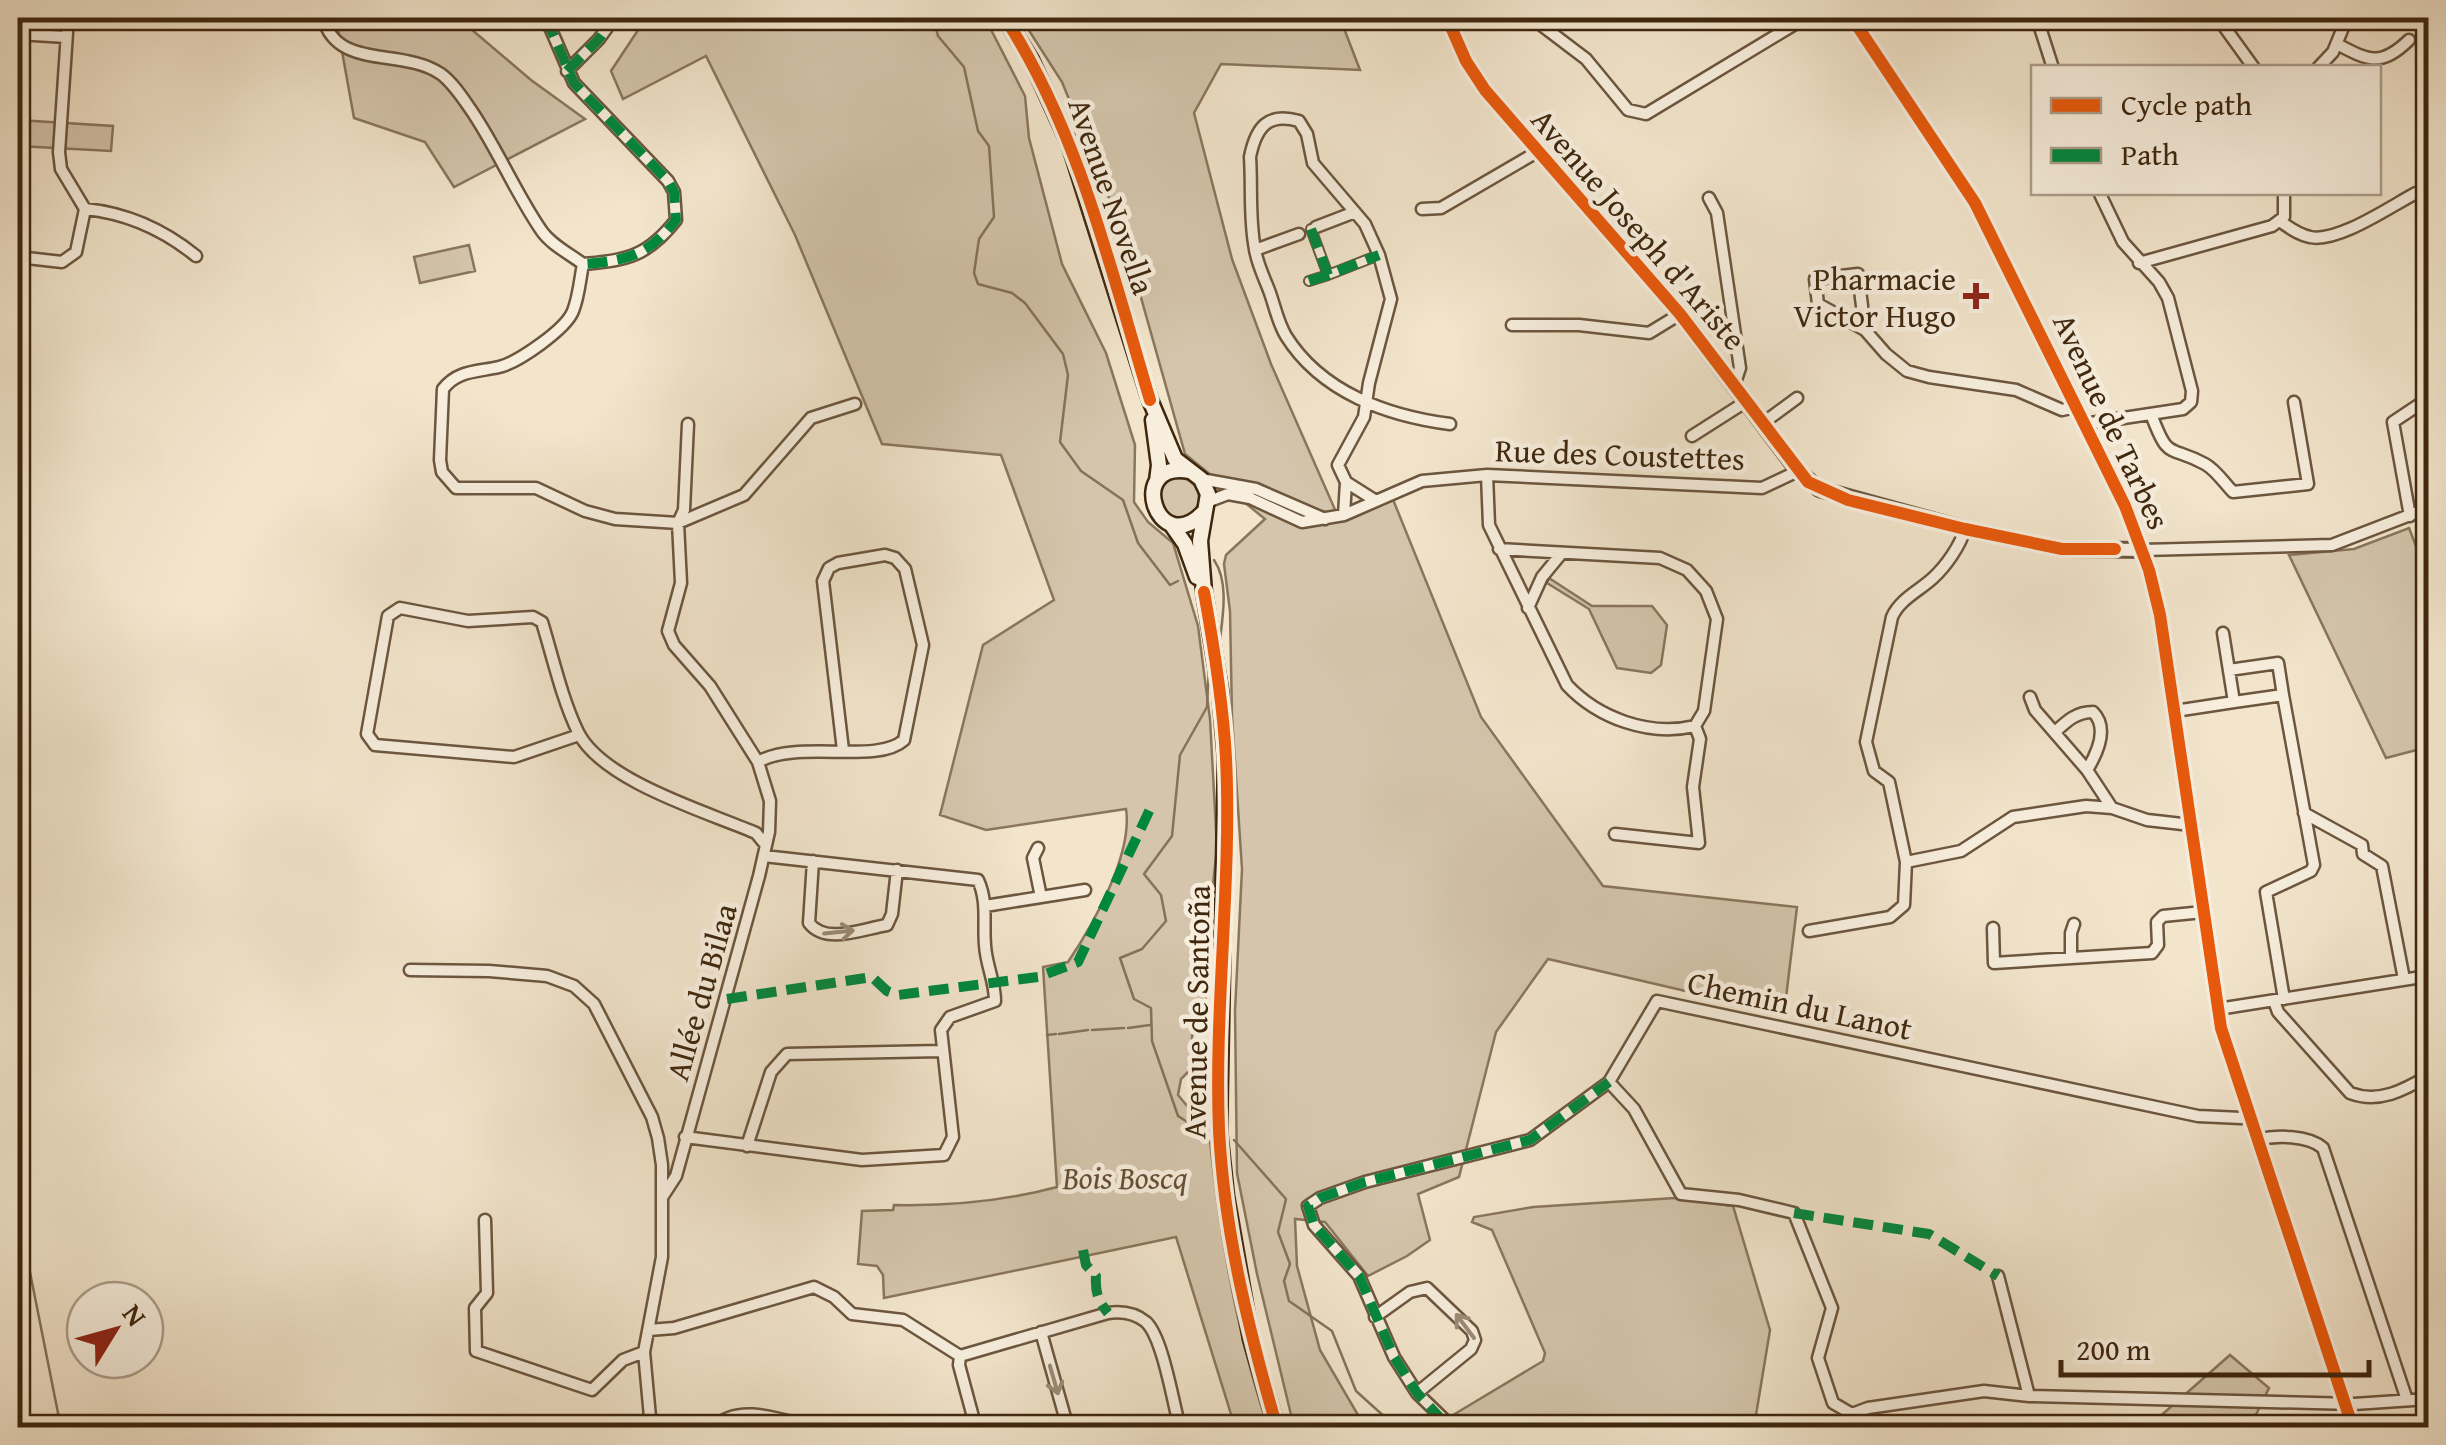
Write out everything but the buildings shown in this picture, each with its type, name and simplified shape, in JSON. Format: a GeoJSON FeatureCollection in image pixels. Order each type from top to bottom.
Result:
{"type":"FeatureCollection","features":[{"type":"Feature","properties":{"kind":"main road","name":"Avenue Novella"},"geometry":{"type":"LineString","coordinates":[[1005,18],[1031,60],[1069,144],[1150,400],[1175,459],[1196,475]]}},
{"type":"Feature","properties":{"kind":"main road","name":"Avenue Novella"},"geometry":{"type":"LineString","coordinates":[[1150,400],[1157,481]]}},
{"type":"Feature","properties":{"kind":"main road"},"geometry":{"type":"LineString","coordinates":[[1172,471],[1196,475],[1205,508],[1189,524],[1171,524],[1157,514],[1152,497],[1157,481],[1172,471]]}},
{"type":"Feature","properties":{"kind":"main road","name":"Avenue de Santoña"},"geometry":{"type":"LineString","coordinates":[[1205,508],[1200,541],[1204,592],[1220,690],[1226,759],[1218,1042],[1220,1131],[1226,1196],[1248,1322],[1277,1428]]}},
{"type":"Feature","properties":{"kind":"main road","name":"Avenue de Santoña"},"geometry":{"type":"LineString","coordinates":[[1171,524],[1204,592]]}},
{"type":"Feature","properties":{"kind":"street"},"geometry":{"type":"LineString","coordinates":[[18,257],[62,262],[76,252],[85,209],[61,168],[59,152],[68,18]]}},
{"type":"Feature","properties":{"kind":"street"},"geometry":{"type":"LineString","coordinates":[[323,18],[333,38],[354,54],[399,58],[430,69],[448,81],[492,141],[543,234],[583,264],[637,257],[666,234],[676,220],[674,192],[668,180],[567,72],[546,18]]}},
{"type":"Feature","properties":{"kind":"street"},"geometry":{"type":"LineString","coordinates":[[567,72],[614,18]]}},
{"type":"Feature","properties":{"kind":"street","name":"Avenue Joseph d'Ariste"},"geometry":{"type":"LineString","coordinates":[[1447,18],[1466,61],[1485,90],[1680,314],[1798,472]]}},
{"type":"Feature","properties":{"kind":"street"},"geometry":{"type":"LineString","coordinates":[[1532,18],[1586,59],[1628,110],[1646,114],[1805,18]]}},
{"type":"Feature","properties":{"kind":"street","name":"Avenue de Tarbes"},"geometry":{"type":"LineString","coordinates":[[1852,18],[1975,203],[2143,550],[2156,592],[2221,1028],[2353,1428]]}},
{"type":"Feature","properties":{"kind":"street"},"geometry":{"type":"LineString","coordinates":[[2037,18],[2052,65]]}},
{"type":"Feature","properties":{"kind":"street"},"geometry":{"type":"LineString","coordinates":[[2212,18],[2223,25],[2252,65]]}},
{"type":"Feature","properties":{"kind":"street"},"geometry":{"type":"LineString","coordinates":[[2320,65],[2337,44],[2348,18]]}},
{"type":"Feature","properties":{"kind":"street"},"geometry":{"type":"LineString","coordinates":[[18,34],[66,37]]}},
{"type":"Feature","properties":{"kind":"street"},"geometry":{"type":"LineString","coordinates":[[2337,44],[2376,60],[2395,53],[2408,40]]}},
{"type":"Feature","properties":{"kind":"street"},"geometry":{"type":"LineString","coordinates":[[1344,515],[1346,482],[1338,465],[1364,417],[1366,402],[1391,299],[1365,224],[1313,163],[1307,134],[1299,121],[1282,116],[1266,122],[1253,142],[1250,157],[1254,250],[1284,334],[1306,362],[1330,383],[1366,402],[1406,418],[1450,424]]}},
{"type":"Feature","properties":{"kind":"street"},"geometry":{"type":"LineString","coordinates":[[1422,208],[1441,208],[1537,152]]}},
{"type":"Feature","properties":{"kind":"street"},"geometry":{"type":"LineString","coordinates":[[2281,222],[2298,234],[2330,236],[2416,193]]}},
{"type":"Feature","properties":{"kind":"street"},"geometry":{"type":"LineString","coordinates":[[2084,424],[2183,409],[2192,392],[2168,298],[2123,242],[2101,195]]}},
{"type":"Feature","properties":{"kind":"street"},"geometry":{"type":"LineString","coordinates":[[2281,222],[2285,195]]}},
{"type":"Feature","properties":{"kind":"street"},"geometry":{"type":"LineString","coordinates":[[1710,198],[1717,213],[1739,358],[1735,383]]}},
{"type":"Feature","properties":{"kind":"street"},"geometry":{"type":"LineString","coordinates":[[85,209],[116,212],[178,241],[196,256]]}},
{"type":"Feature","properties":{"kind":"street"},"geometry":{"type":"LineString","coordinates":[[1254,250],[1354,212]]}},
{"type":"Feature","properties":{"kind":"street"},"geometry":{"type":"LineString","coordinates":[[2139,263],[2281,222]]}},
{"type":"Feature","properties":{"kind":"street"},"geometry":{"type":"LineString","coordinates":[[1308,230],[1328,275]]}},
{"type":"Feature","properties":{"kind":"street"},"geometry":{"type":"LineString","coordinates":[[1308,282],[1379,256]]}},
{"type":"Feature","properties":{"kind":"street"},"geometry":{"type":"LineString","coordinates":[[583,264],[572,315],[564,325],[512,363],[454,376],[442,389],[442,472],[456,488],[536,488],[585,512],[615,519],[678,523],[744,496],[811,418],[855,404]]}},
{"type":"Feature","properties":{"kind":"street"},"geometry":{"type":"LineString","coordinates":[[1866,330],[1858,274],[1815,279],[1818,304],[1866,330],[1886,354],[1908,371],[2016,390],[2062,410],[2076,407]]}},
{"type":"Feature","properties":{"kind":"street"},"geometry":{"type":"LineString","coordinates":[[1512,326],[1579,325],[1649,332],[1680,314]]}},
{"type":"Feature","properties":{"kind":"street"},"geometry":{"type":"LineString","coordinates":[[1763,424],[1796,398]]}},
{"type":"Feature","properties":{"kind":"street"},"geometry":{"type":"LineString","coordinates":[[2410,516],[2393,422],[2426,400]]}},
{"type":"Feature","properties":{"kind":"street"},"geometry":{"type":"LineString","coordinates":[[1692,436],[1747,401]]}},
{"type":"Feature","properties":{"kind":"street"},"geometry":{"type":"LineString","coordinates":[[2150,414],[2171,452],[2207,465],[2234,492],[2308,484],[2294,402]]}},
{"type":"Feature","properties":{"kind":"street","name":"Allée du Bilaa"},"geometry":{"type":"LineString","coordinates":[[663,1196],[676,1176],[728,999],[770,832],[770,801],[758,762],[710,686],[674,645],[668,631],[681,583],[678,523],[684,510],[688,424]]}},
{"type":"Feature","properties":{"kind":"street"},"geometry":{"type":"LineString","coordinates":[[1798,472],[1819,490],[1848,500],[2062,548],[2332,545],[2428,508]]}},
{"type":"Feature","properties":{"kind":"street","name":"Rue des Coustettes"},"geometry":{"type":"LineString","coordinates":[[1205,508],[1228,494],[1250,498],[1302,522],[1344,515],[1422,481],[1487,475],[1762,488],[1798,472]]}},
{"type":"Feature","properties":{"kind":"street"},"geometry":{"type":"LineString","coordinates":[[1196,475],[1256,489],[1326,520]]}},
{"type":"Feature","properties":{"kind":"street"},"geometry":{"type":"LineString","coordinates":[[1487,475],[1489,524],[1499,548],[1566,684],[1582,701],[1606,716],[1681,730],[1695,726],[1704,711],[1717,619],[1706,591],[1687,570],[1660,558],[1499,548]]}},
{"type":"Feature","properties":{"kind":"street"},"geometry":{"type":"LineString","coordinates":[[1346,482],[1376,500]]}},
{"type":"Feature","properties":{"kind":"street"},"geometry":{"type":"LineString","coordinates":[[1808,932],[1890,917],[1904,904],[1906,862],[1889,782],[1874,771],[1866,742],[1896,606],[1936,576],[1965,529]]}},
{"type":"Feature","properties":{"kind":"street"},"geometry":{"type":"LineString","coordinates":[[1528,608],[1542,577],[1562,554]]}},
{"type":"Feature","properties":{"kind":"street"},"geometry":{"type":"LineString","coordinates":[[758,762],[780,752],[843,750],[897,747],[908,732],[923,645],[905,569],[886,555],[838,563],[829,568],[823,581],[843,750]]}},
{"type":"Feature","properties":{"kind":"street"},"geometry":{"type":"LineString","coordinates":[[579,735],[514,758],[375,744],[367,734],[388,616],[400,608],[468,621],[533,618],[542,622],[579,735],[617,772],[756,833],[764,849],[813,861],[978,880],[985,906],[984,948],[995,984],[995,1001],[950,1017],[941,1030],[953,1137],[944,1154],[862,1160],[685,1137]]}},
{"type":"Feature","properties":{"kind":"street"},"geometry":{"type":"LineString","coordinates":[[2224,633],[2234,702]]}},
{"type":"Feature","properties":{"kind":"street"},"geometry":{"type":"LineString","coordinates":[[2229,670],[2278,663],[2314,866],[2311,872],[2266,892],[2278,1012],[2350,1094],[2394,1095],[2428,1076]]}},
{"type":"Feature","properties":{"kind":"street"},"geometry":{"type":"LineString","coordinates":[[2030,696],[2035,710],[2087,770],[2112,808]]}},
{"type":"Feature","properties":{"kind":"street"},"geometry":{"type":"LineString","coordinates":[[2175,711],[2283,696]]}},
{"type":"Feature","properties":{"kind":"street"},"geometry":{"type":"LineString","coordinates":[[2055,732],[2069,718],[2085,712],[2093,712],[2099,718],[2102,734],[2087,770]]}},
{"type":"Feature","properties":{"kind":"street"},"geometry":{"type":"LineString","coordinates":[[1615,834],[1699,843],[1693,788],[1700,740],[1695,726]]}},
{"type":"Feature","properties":{"kind":"street"},"geometry":{"type":"LineString","coordinates":[[1906,862],[1961,851],[2013,817],[2086,806],[2191,826]]}},
{"type":"Feature","properties":{"kind":"street"},"geometry":{"type":"LineString","coordinates":[[2304,813],[2362,844],[2363,854],[2382,866],[2404,979]]}},
{"type":"Feature","properties":{"kind":"street"},"geometry":{"type":"LineString","coordinates":[[1038,848],[1033,858],[1041,897]]}},
{"type":"Feature","properties":{"kind":"street"},"geometry":{"type":"LineString","coordinates":[[813,861],[809,922],[816,933],[827,936],[887,925],[897,870]]}},
{"type":"Feature","properties":{"kind":"street"},"geometry":{"type":"LineString","coordinates":[[985,906],[1085,890]]}},
{"type":"Feature","properties":{"kind":"street"},"geometry":{"type":"LineString","coordinates":[[1993,928],[1994,962],[2152,954],[2158,945],[2158,922],[2163,916],[2204,912]]}},
{"type":"Feature","properties":{"kind":"street"},"geometry":{"type":"LineString","coordinates":[[2072,957],[2074,924]]}},
{"type":"Feature","properties":{"kind":"street"},"geometry":{"type":"LineString","coordinates":[[410,970],[489,970],[547,976],[574,986],[594,1004],[652,1117],[662,1165],[662,1257],[644,1352],[651,1428]]}},
{"type":"Feature","properties":{"kind":"street"},"geometry":{"type":"LineString","coordinates":[[2218,1009],[2428,976]]}},
{"type":"Feature","properties":{"kind":"street","name":"Chemin du Lanot"},"geometry":{"type":"LineString","coordinates":[[1443,1425],[1394,1357],[1360,1276],[1314,1225],[1308,1206],[1365,1182],[1530,1140],[1609,1082],[1657,1001],[2198,1116],[2241,1118],[2253,1128]]}},
{"type":"Feature","properties":{"kind":"street"},"geometry":{"type":"LineString","coordinates":[[748,1146],[771,1072],[787,1054],[941,1051]]}},
{"type":"Feature","properties":{"kind":"street"},"geometry":{"type":"LineString","coordinates":[[1609,1082],[1634,1109],[1681,1194],[1739,1200],[1794,1213],[1832,1308],[1818,1358],[1833,1403],[1852,1414],[1858,1428]]}},
{"type":"Feature","properties":{"kind":"street"},"geometry":{"type":"LineString","coordinates":[[2253,1128],[2318,1143],[2323,1148],[2407,1400]]}},
{"type":"Feature","properties":{"kind":"street"},"geometry":{"type":"LineString","coordinates":[[662,1165],[671,1163],[680,1152]]}},
{"type":"Feature","properties":{"kind":"street"},"geometry":{"type":"LineString","coordinates":[[484,1220],[487,1293],[475,1308],[476,1351],[592,1390],[622,1360],[644,1352]]}},
{"type":"Feature","properties":{"kind":"street"},"geometry":{"type":"LineString","coordinates":[[1998,1276],[2029,1396]]}},
{"type":"Feature","properties":{"kind":"street"},"geometry":{"type":"LineString","coordinates":[[649,1330],[674,1328],[814,1287],[834,1297],[852,1314],[902,1320],[960,1356],[1108,1313],[1132,1314],[1151,1329],[1180,1428]]}},
{"type":"Feature","properties":{"kind":"street"},"geometry":{"type":"LineString","coordinates":[[1375,1317],[1410,1292],[1427,1288],[1472,1330],[1472,1349],[1416,1392]]}},
{"type":"Feature","properties":{"kind":"street"},"geometry":{"type":"LineString","coordinates":[[1041,1332],[1068,1428]]}},
{"type":"Feature","properties":{"kind":"street"},"geometry":{"type":"LineString","coordinates":[[960,1356],[976,1428]]}},
{"type":"Feature","properties":{"kind":"street"},"geometry":{"type":"LineString","coordinates":[[1852,1414],[1868,1408],[1984,1392],[2345,1404],[2428,1399]]}},
{"type":"Feature","properties":{"kind":"street"},"geometry":{"type":"LineString","coordinates":[[715,1427],[722,1419],[752,1414],[814,1428]]}},
{"type":"Feature","properties":{"kind":"green space"},"geometry":{"type":"Polygon","coordinates":[[[336,18],[458,18],[531,80],[585,119],[454,187],[425,142],[354,118],[336,18]]]}},
{"type":"Feature","properties":{"kind":"green space","name":"Bois Boscq"},"geometry":{"type":"Polygon","coordinates":[[[646,18],[985,18],[1025,96],[1029,138],[1062,264],[1106,353],[1135,445],[1134,502],[1148,522],[1173,543],[1198,626],[1210,719],[1217,848],[1205,957],[1206,1017],[1192,1036],[1193,1067],[1181,1079],[1178,1095],[1202,1124],[1196,1135],[1210,1141],[1231,1286],[1268,1427],[1235,1427],[1176,1237],[884,1298],[883,1275],[877,1266],[858,1264],[862,1211],[893,1210],[894,1205],[997,1199],[1057,1187],[1043,967],[1068,962],[1089,929],[1117,867],[1127,827],[1126,809],[986,830],[940,815],[983,645],[1054,600],[1001,455],[882,444],[795,235],[706,56],[623,99],[611,71],[646,18]]]}},
{"type":"Feature","properties":{"kind":"green space"},"geometry":{"type":"Polygon","coordinates":[[[1021,18],[1340,18],[1360,70],[1221,64],[1194,113],[1232,259],[1271,364],[1340,521],[1392,497],[1481,717],[1603,886],[1797,907],[1784,1014],[1548,959],[1496,1032],[1459,1177],[1418,1194],[1430,1240],[1407,1256],[1368,1276],[1325,1222],[1295,1219],[1297,1266],[1320,1350],[1365,1427],[1294,1427],[1237,1173],[1235,1011],[1242,869],[1230,611],[1224,564],[1226,555],[1265,519],[1185,454],[1122,230],[1062,82],[1021,18]]]}},
{"type":"Feature","properties":{"kind":"green space"},"geometry":{"type":"Polygon","coordinates":[[[18,120],[113,126],[111,151],[18,146],[18,120]]]}},
{"type":"Feature","properties":{"kind":"green space"},"geometry":{"type":"Polygon","coordinates":[[[469,245],[475,271],[420,283],[414,257],[469,245]]]}},
{"type":"Feature","properties":{"kind":"green space"},"geometry":{"type":"Polygon","coordinates":[[[1179,478],[1193,484],[1199,498],[1193,512],[1179,518],[1165,512],[1159,498],[1165,484],[1179,478]]]}},
{"type":"Feature","properties":{"kind":"green space"},"geometry":{"type":"Polygon","coordinates":[[[2409,528],[2428,577],[2428,747],[2386,758],[2289,555],[2354,549],[2409,528]]]}},
{"type":"Feature","properties":{"kind":"green space"},"geometry":{"type":"Polygon","coordinates":[[[1549,578],[1592,606],[1652,606],[1667,625],[1661,665],[1651,673],[1617,668],[1589,609],[1547,583],[1549,578]]]}},
{"type":"Feature","properties":{"kind":"green space"},"geometry":{"type":"Polygon","coordinates":[[[1675,1198],[1733,1206],[1770,1330],[1756,1415],[1761,1427],[1470,1428],[1453,1415],[1543,1361],[1545,1353],[1492,1230],[1472,1222],[1474,1217],[1533,1207],[1675,1198]]]}},
{"type":"Feature","properties":{"kind":"green space"},"geometry":{"type":"Polygon","coordinates":[[[2230,1355],[2269,1388],[2250,1427],[2158,1427],[2157,1419],[2230,1355]]]}},
{"type":"Feature","properties":{"kind":"waterway"},"geometry":{"type":"LineString","coordinates":[[933,18],[938,36],[964,67],[978,131],[989,146],[994,217],[979,239],[974,273],[978,284],[1012,293],[1025,303],[1063,354],[1068,375],[1060,442],[1081,471],[1123,500],[1138,543],[1170,585],[1178,581]]}},
{"type":"Feature","properties":{"kind":"waterway"},"geometry":{"type":"LineString","coordinates":[[1214,560],[1223,591],[1219,647]]}},
{"type":"Feature","properties":{"kind":"waterway"},"geometry":{"type":"LineString","coordinates":[[1203,1132],[1178,1116],[1152,1041],[1151,1008],[1134,999],[1120,958],[1142,949],[1166,921],[1161,895],[1144,874],[1172,836],[1180,755],[1207,707],[1209,667]]}},
{"type":"Feature","properties":{"kind":"waterway"},"geometry":{"type":"LineString","coordinates":[[1128,1028],[1150,1025]]}},
{"type":"Feature","properties":{"kind":"waterway"},"geometry":{"type":"LineString","coordinates":[[1092,1030],[1124,1028]]}},
{"type":"Feature","properties":{"kind":"waterway"},"geometry":{"type":"LineString","coordinates":[[1059,1034],[1088,1030]]}},
{"type":"Feature","properties":{"kind":"waterway"},"geometry":{"type":"LineString","coordinates":[[1047,1035],[1056,1034]]}},
{"type":"Feature","properties":{"kind":"waterway"},"geometry":{"type":"LineString","coordinates":[[1234,1140],[1286,1199],[1278,1232],[1290,1264],[1284,1281],[1289,1301],[1332,1331],[1356,1391],[1397,1428]]}},
{"type":"Feature","properties":{"kind":"waterway"},"geometry":{"type":"LineString","coordinates":[[18,1212],[61,1428]]}},
{"type":"Feature","properties":{"kind":"marked path"},"geometry":{"type":"LineString","coordinates":[[546,18],[574,83],[668,181],[674,192],[676,220],[656,242],[624,258],[583,264]]}},
{"type":"Feature","properties":{"kind":"marked path"},"geometry":{"type":"LineString","coordinates":[[567,71],[614,18]]}},
{"type":"Feature","properties":{"kind":"marked path"},"geometry":{"type":"LineString","coordinates":[[1311,229],[1328,275],[1379,255]]}},
{"type":"Feature","properties":{"kind":"marked path"},"geometry":{"type":"LineString","coordinates":[[1309,281],[1328,275]]}},
{"type":"Feature","properties":{"kind":"marked path"},"geometry":{"type":"LineString","coordinates":[[727,999],[872,977],[898,995],[1038,977],[1078,962],[1151,807]]}},
{"type":"Feature","properties":{"kind":"marked path"},"geometry":{"type":"LineString","coordinates":[[1443,1421],[1417,1393],[1394,1357],[1359,1276],[1314,1225],[1308,1206],[1365,1182],[1530,1140],[1609,1082]]}},
{"type":"Feature","properties":{"kind":"marked path"},"geometry":{"type":"LineString","coordinates":[[1794,1213],[1929,1234],[1998,1276]]}},
{"type":"Feature","properties":{"kind":"marked path"},"geometry":{"type":"LineString","coordinates":[[1083,1250],[1108,1313]]}},
{"type":"Feature","properties":{"kind":"cycle path"},"geometry":{"type":"LineString","coordinates":[[1005,18],[1031,62],[1073,155],[1150,400]]}},
{"type":"Feature","properties":{"kind":"cycle path"},"geometry":{"type":"LineString","coordinates":[[1447,18],[1466,61],[1485,90],[1680,314],[1808,482],[1848,500],[1965,529],[2062,549],[2115,549]]}},
{"type":"Feature","properties":{"kind":"cycle path"},"geometry":{"type":"LineString","coordinates":[[1852,18],[1975,203],[2125,506],[2149,570],[2160,615],[2221,1028],[2353,1428]]}},
{"type":"Feature","properties":{"kind":"cycle path"},"geometry":{"type":"LineString","coordinates":[[1204,592],[1226,758],[1227,851],[1218,1083],[1222,1168],[1239,1280],[1277,1428]]}},
{"type":"Feature","properties":{"kind":"place","name":"Pharmacie Victor Hugo"},"geometry":{"type":"Point","coordinates":[1976,296]}}]}
